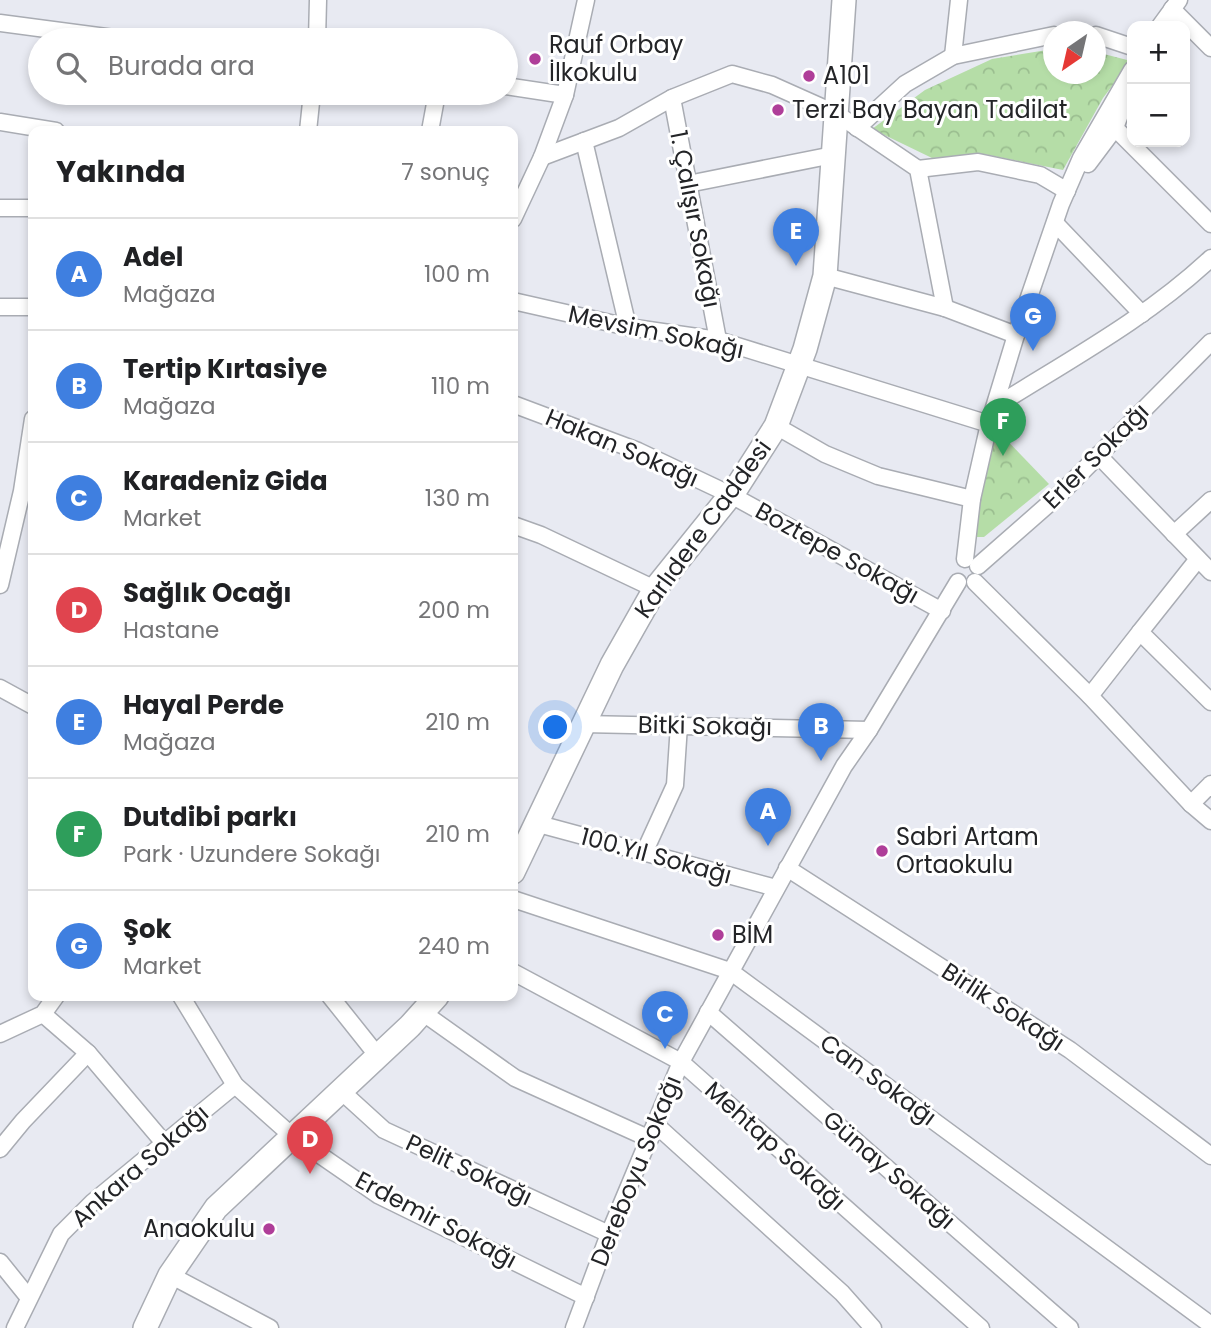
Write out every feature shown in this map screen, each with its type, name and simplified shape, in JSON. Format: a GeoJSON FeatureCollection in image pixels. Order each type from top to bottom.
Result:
{"type":"FeatureCollection","features":[{"type":"Feature","properties":{"kind":"street"},"geometry":{"type":"LineString","coordinates":[[317,28],[318,0]]}},
{"type":"Feature","properties":{"kind":"street"},"geometry":{"type":"LineString","coordinates":[[518,208],[542,157],[565,95],[586,0]]}},
{"type":"Feature","properties":{"kind":"street","name":"Karlıdere Caddesi"},"geometry":{"type":"LineString","coordinates":[[518,861],[611,665],[655,589],[731,495],[776,426],[805,349],[825,276],[844,0]]}},
{"type":"Feature","properties":{"kind":"street"},"geometry":{"type":"LineString","coordinates":[[953,56],[959,0]]}},
{"type":"Feature","properties":{"kind":"street"},"geometry":{"type":"LineString","coordinates":[[1164,21],[1176,5],[1211,48]]}},
{"type":"Feature","properties":{"kind":"street"},"geometry":{"type":"LineString","coordinates":[[0,23],[38,28]]}},
{"type":"Feature","properties":{"kind":"street"},"geometry":{"type":"LineString","coordinates":[[857,128],[905,84],[953,56],[1043,37]]}},
{"type":"Feature","properties":{"kind":"street"},"geometry":{"type":"LineString","coordinates":[[1106,38],[1127,45]]}},
{"type":"Feature","properties":{"kind":"street"},"geometry":{"type":"LineString","coordinates":[[542,157],[618,128],[672,98],[732,74],[772,85],[837,114],[918,169],[978,162],[1040,175],[1067,191]]}},
{"type":"Feature","properties":{"kind":"street"},"geometry":{"type":"LineString","coordinates":[[1127,79],[1081,158],[1016,335],[989,424],[972,499],[969,572],[1191,804],[1211,821]]}},
{"type":"Feature","properties":{"kind":"street"},"geometry":{"type":"LineString","coordinates":[[1067,191],[1115,128],[1131,84]]}},
{"type":"Feature","properties":{"kind":"street"},"geometry":{"type":"LineString","coordinates":[[518,88],[565,95]]}},
{"type":"Feature","properties":{"kind":"street","name":"1. Çalışır Sokağı"},"geometry":{"type":"LineString","coordinates":[[672,98],[719,340]]}},
{"type":"Feature","properties":{"kind":"street"},"geometry":{"type":"LineString","coordinates":[[309,126],[311,105]]}},
{"type":"Feature","properties":{"kind":"street"},"geometry":{"type":"LineString","coordinates":[[431,126],[435,105]]}},
{"type":"Feature","properties":{"kind":"street"},"geometry":{"type":"LineString","coordinates":[[0,122],[28,126]]}},
{"type":"Feature","properties":{"kind":"street"},"geometry":{"type":"LineString","coordinates":[[1115,128],[1211,225]]}},
{"type":"Feature","properties":{"kind":"street"},"geometry":{"type":"LineString","coordinates":[[584,141],[628,327]]}},
{"type":"Feature","properties":{"kind":"street"},"geometry":{"type":"LineString","coordinates":[[688,184],[833,155]]}},
{"type":"Feature","properties":{"kind":"street"},"geometry":{"type":"LineString","coordinates":[[918,169],[945,308]]}},
{"type":"Feature","properties":{"kind":"street"},"geometry":{"type":"LineString","coordinates":[[0,208],[28,208]]}},
{"type":"Feature","properties":{"kind":"street"},"geometry":{"type":"LineString","coordinates":[[1055,223],[1142,314]]}},
{"type":"Feature","properties":{"kind":"street"},"geometry":{"type":"LineString","coordinates":[[996,406],[1142,314],[1178,289],[1211,258]]}},
{"type":"Feature","properties":{"kind":"street"},"geometry":{"type":"LineString","coordinates":[[825,276],[945,308],[1016,335]]}},
{"type":"Feature","properties":{"kind":"street","name":"Mevsim Sokağı"},"geometry":{"type":"LineString","coordinates":[[518,302],[628,327],[719,340],[989,424]]}},
{"type":"Feature","properties":{"kind":"street"},"geometry":{"type":"LineString","coordinates":[[0,307],[28,307]]}},
{"type":"Feature","properties":{"kind":"street","name":"Erler Sokağı"},"geometry":{"type":"LineString","coordinates":[[969,572],[1060,494],[1211,341]]}},
{"type":"Feature","properties":{"kind":"street","name":"Hakan Sokağı"},"geometry":{"type":"LineString","coordinates":[[518,406],[638,451],[731,495]]}},
{"type":"Feature","properties":{"kind":"street"},"geometry":{"type":"LineString","coordinates":[[776,426],[825,454],[878,476],[972,499]]}},
{"type":"Feature","properties":{"kind":"street"},"geometry":{"type":"LineString","coordinates":[[1,579],[22,491],[28,452]]}},
{"type":"Feature","properties":{"kind":"street"},"geometry":{"type":"LineString","coordinates":[[1098,455],[1211,572]]}},
{"type":"Feature","properties":{"kind":"street","name":"Boztepe Sokağı"},"geometry":{"type":"LineString","coordinates":[[731,495],[942,611]]}},
{"type":"Feature","properties":{"kind":"street"},"geometry":{"type":"LineString","coordinates":[[1174,534],[1211,500]]}},
{"type":"Feature","properties":{"kind":"street"},"geometry":{"type":"LineString","coordinates":[[518,527],[655,589]]}},
{"type":"Feature","properties":{"kind":"street"},"geometry":{"type":"LineString","coordinates":[[1090,696],[1198,559]]}},
{"type":"Feature","properties":{"kind":"street","name":"Dereboyu Sokağı"},"geometry":{"type":"LineString","coordinates":[[574,1328],[609,1234],[681,1062],[844,766],[870,730],[942,611],[969,572]]}},
{"type":"Feature","properties":{"kind":"street"},"geometry":{"type":"LineString","coordinates":[[1140,632],[1211,702]]}},
{"type":"Feature","properties":{"kind":"street"},"geometry":{"type":"LineString","coordinates":[[0,688],[28,703]]}},
{"type":"Feature","properties":{"kind":"street","name":"Bitki Sokağı"},"geometry":{"type":"LineString","coordinates":[[583,724],[870,730]]}},
{"type":"Feature","properties":{"kind":"street"},"geometry":{"type":"LineString","coordinates":[[644,853],[675,785],[680,725]]}},
{"type":"Feature","properties":{"kind":"street"},"geometry":{"type":"LineString","coordinates":[[1191,804],[1211,784]]}},
{"type":"Feature","properties":{"kind":"street","name":"100.Yıl Sokağı"},"geometry":{"type":"LineString","coordinates":[[535,823],[776,888]]}},
{"type":"Feature","properties":{"kind":"street","name":"Birlik Sokağı"},"geometry":{"type":"LineString","coordinates":[[787,869],[1070,1050],[1211,1156]]}},
{"type":"Feature","properties":{"kind":"street","name":"Can Sokağı"},"geometry":{"type":"LineString","coordinates":[[518,901],[730,971],[1211,1325]]}},
{"type":"Feature","properties":{"kind":"street","name":"Mehtap Sokağı"},"geometry":{"type":"LineString","coordinates":[[518,975],[681,1062],[981,1328]]}},
{"type":"Feature","properties":{"kind":"street"},"geometry":{"type":"LineString","coordinates":[[0,1034],[43,1014],[53,1001]]}},
{"type":"Feature","properties":{"kind":"street","name":"Erdemir Sokağı"},"geometry":{"type":"LineString","coordinates":[[184,1001],[235,1085],[291,1135],[378,1195],[586,1297]]}},
{"type":"Feature","properties":{"kind":"street"},"geometry":{"type":"LineString","coordinates":[[334,1001],[377,1055]]}},
{"type":"Feature","properties":{"kind":"street"},"geometry":{"type":"LineString","coordinates":[[145,1328],[170,1275],[216,1208],[431,1001],[515,1078],[653,1132],[842,1293],[873,1328]]}},
{"type":"Feature","properties":{"kind":"street","name":"Günay Sokağı"},"geometry":{"type":"LineString","coordinates":[[708,1012],[1070,1328]]}},
{"type":"Feature","properties":{"kind":"street"},"geometry":{"type":"LineString","coordinates":[[43,1014],[88,1053],[165,1144]]}},
{"type":"Feature","properties":{"kind":"street"},"geometry":{"type":"LineString","coordinates":[[0,1149],[88,1053]]}},
{"type":"Feature","properties":{"kind":"street","name":"Ankara Sokağı"},"geometry":{"type":"LineString","coordinates":[[15,1328],[61,1234],[93,1202],[235,1085]]}},
{"type":"Feature","properties":{"kind":"street","name":"Pelit Sokağı"},"geometry":{"type":"LineString","coordinates":[[340,1090],[384,1130],[609,1234]]}},
{"type":"Feature","properties":{"kind":"street"},"geometry":{"type":"LineString","coordinates":[[0,1262],[29,1298]]}},
{"type":"Feature","properties":{"kind":"street"},"geometry":{"type":"LineString","coordinates":[[170,1275],[245,1323],[270,1328]]}},
{"type":"Feature","properties":{"kind":"green space"},"geometry":{"type":"Polygon","coordinates":[[[1043,51],[1043,84],[1106,84],[1106,55],[1127,60],[1127,66],[1103,98],[1063,170],[984,154],[932,158],[872,129],[925,90],[992,59],[1043,51]]]}},
{"type":"Feature","properties":{"kind":"green space"},"geometry":{"type":"Polygon","coordinates":[[[995,428],[1049,484],[984,537],[969,537],[995,428]]]}},
{"type":"Feature","properties":{"kind":"place","name":"Rauf Orbay İlkokulu"},"geometry":{"type":"Point","coordinates":[535,59]}},
{"type":"Feature","properties":{"kind":"place","name":"A101"},"geometry":{"type":"Point","coordinates":[809,76]}},
{"type":"Feature","properties":{"kind":"place","name":"Terzi Bay Bayan Tadilat"},"geometry":{"type":"Point","coordinates":[778,110]}},
{"type":"Feature","properties":{"kind":"place","name":"Hayal Perde"},"geometry":{"type":"Point","coordinates":[796,266]}},
{"type":"Feature","properties":{"kind":"place","name":"Şok"},"geometry":{"type":"Point","coordinates":[1033,351]}},
{"type":"Feature","properties":{"kind":"place","name":"Dutdibi parkı"},"geometry":{"type":"Point","coordinates":[1003,456]}},
{"type":"Feature","properties":{"kind":"place","name":"Tertip Kırtasiye"},"geometry":{"type":"Point","coordinates":[821,761]}},
{"type":"Feature","properties":{"kind":"place","name":"Adel"},"geometry":{"type":"Point","coordinates":[768,846]}},
{"type":"Feature","properties":{"kind":"place","name":"Sabri Artam Ortaokulu"},"geometry":{"type":"Point","coordinates":[882,851]}},
{"type":"Feature","properties":{"kind":"place","name":"BİM"},"geometry":{"type":"Point","coordinates":[718,935]}},
{"type":"Feature","properties":{"kind":"place","name":"Karadeniz Gida"},"geometry":{"type":"Point","coordinates":[665,1049]}},
{"type":"Feature","properties":{"kind":"place","name":"Sağlık Ocağı"},"geometry":{"type":"Point","coordinates":[310,1174]}},
{"type":"Feature","properties":{"kind":"place","name":"Anaokulu"},"geometry":{"type":"Point","coordinates":[269,1229]}}]}
